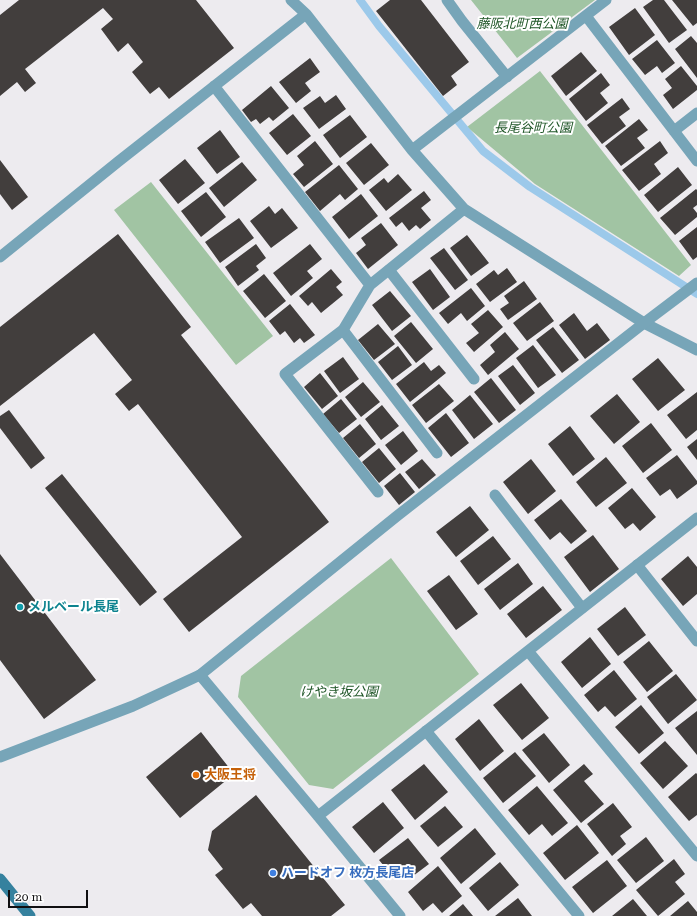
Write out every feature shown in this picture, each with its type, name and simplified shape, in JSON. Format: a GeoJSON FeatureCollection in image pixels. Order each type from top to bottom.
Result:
{"type":"FeatureCollection","features":[{"type":"Feature","properties":{"kind":"main road"},"geometry":{"type":"LineString","coordinates":[[0,879],[30,916]]}},
{"type":"Feature","properties":{"kind":"street"},"geometry":{"type":"LineString","coordinates":[[291,0],[306,14],[412,150],[464,209],[644,323],[697,350]]}},
{"type":"Feature","properties":{"kind":"street"},"geometry":{"type":"LineString","coordinates":[[447,0],[507,77]]}},
{"type":"Feature","properties":{"kind":"street"},"geometry":{"type":"LineString","coordinates":[[412,150],[606,0]]}},
{"type":"Feature","properties":{"kind":"street"},"geometry":{"type":"LineString","coordinates":[[1,255],[306,14]]}},
{"type":"Feature","properties":{"kind":"street"},"geometry":{"type":"LineString","coordinates":[[586,16],[697,161]]}},
{"type":"Feature","properties":{"kind":"street"},"geometry":{"type":"LineString","coordinates":[[214,86],[370,286]]}},
{"type":"Feature","properties":{"kind":"street"},"geometry":{"type":"LineString","coordinates":[[674,131],[697,113]]}},
{"type":"Feature","properties":{"kind":"street"},"geometry":{"type":"LineString","coordinates":[[378,492],[285,374],[342,330],[370,286],[464,209]]}},
{"type":"Feature","properties":{"kind":"street"},"geometry":{"type":"LineString","coordinates":[[389,270],[474,379]]}},
{"type":"Feature","properties":{"kind":"street"},"geometry":{"type":"LineString","coordinates":[[0,757],[133,706],[200,676],[397,516],[697,283]]}},
{"type":"Feature","properties":{"kind":"street"},"geometry":{"type":"LineString","coordinates":[[342,330],[437,453]]}},
{"type":"Feature","properties":{"kind":"street"},"geometry":{"type":"LineString","coordinates":[[495,495],[582,608]]}},
{"type":"Feature","properties":{"kind":"street"},"geometry":{"type":"LineString","coordinates":[[318,816],[697,518]]}},
{"type":"Feature","properties":{"kind":"street"},"geometry":{"type":"LineString","coordinates":[[637,565],[697,641]]}},
{"type":"Feature","properties":{"kind":"street"},"geometry":{"type":"LineString","coordinates":[[528,651],[697,856]]}},
{"type":"Feature","properties":{"kind":"street"},"geometry":{"type":"LineString","coordinates":[[200,676],[400,916]]}},
{"type":"Feature","properties":{"kind":"street"},"geometry":{"type":"LineString","coordinates":[[426,731],[579,916]]}},
{"type":"Feature","properties":{"kind":"green space","name":"藤阪北町西公園"},"geometry":{"type":"Polygon","coordinates":[[[471,0],[595,0],[517,58],[471,0]]]}},
{"type":"Feature","properties":{"kind":"green space","name":"長尾谷町公園"},"geometry":{"type":"Polygon","coordinates":[[[540,71],[691,265],[679,276],[535,184],[467,127],[540,71]]]}},
{"type":"Feature","properties":{"kind":"green space"},"geometry":{"type":"Polygon","coordinates":[[[151,182],[273,336],[236,365],[114,210],[151,182]]]}},
{"type":"Feature","properties":{"kind":"green space","name":"けやき坂公園"},"geometry":{"type":"Polygon","coordinates":[[[391,558],[479,674],[333,789],[309,785],[238,697],[241,676],[391,558]]]}},
{"type":"Feature","properties":{"kind":"building"},"geometry":{"type":"Polygon","coordinates":[[[19,0],[196,0],[234,48],[169,99],[159,87],[150,94],[132,72],[143,62],[128,43],[118,52],[101,29],[113,19],[103,8],[25,69],[36,83],[25,92],[17,82],[0,96],[0,15],[19,0]]]}},
{"type":"Feature","properties":{"kind":"building"},"geometry":{"type":"Polygon","coordinates":[[[390,0],[421,0],[469,62],[451,76],[457,85],[443,96],[376,11],[390,0]]]}},
{"type":"Feature","properties":{"kind":"building"},"geometry":{"type":"Polygon","coordinates":[[[653,0],[664,0],[687,30],[669,43],[643,7],[653,0]]]}},
{"type":"Feature","properties":{"kind":"building"},"geometry":{"type":"Polygon","coordinates":[[[672,0],[697,0],[697,23],[693,26],[672,0]]]}},
{"type":"Feature","properties":{"kind":"building"},"geometry":{"type":"Polygon","coordinates":[[[635,8],[655,35],[629,55],[609,27],[635,8]]]}},
{"type":"Feature","properties":{"kind":"building"},"geometry":{"type":"Polygon","coordinates":[[[691,36],[697,43],[697,78],[675,49],[691,36]]]}},
{"type":"Feature","properties":{"kind":"building"},"geometry":{"type":"Polygon","coordinates":[[[657,40],[675,63],[662,73],[657,66],[645,75],[632,59],[657,40]]]}},
{"type":"Feature","properties":{"kind":"building"},"geometry":{"type":"Polygon","coordinates":[[[581,52],[597,71],[566,96],[551,76],[581,52]]]}},
{"type":"Feature","properties":{"kind":"building"},"geometry":{"type":"Polygon","coordinates":[[[310,58],[320,72],[305,83],[311,91],[296,103],[279,82],[310,58]]]}},
{"type":"Feature","properties":{"kind":"building"},"geometry":{"type":"Polygon","coordinates":[[[681,66],[697,86],[697,90],[673,109],[663,95],[672,88],[665,79],[681,66]]]}},
{"type":"Feature","properties":{"kind":"building"},"geometry":{"type":"Polygon","coordinates":[[[601,73],[610,85],[600,93],[608,103],[586,121],[569,99],[601,73]]]}},
{"type":"Feature","properties":{"kind":"building"},"geometry":{"type":"Polygon","coordinates":[[[271,86],[289,108],[273,121],[269,117],[260,124],[256,119],[251,122],[242,110],[271,86]]]}},
{"type":"Feature","properties":{"kind":"building"},"geometry":{"type":"Polygon","coordinates":[[[336,95],[346,109],[319,129],[303,108],[320,96],[325,103],[336,95]]]}},
{"type":"Feature","properties":{"kind":"building"},"geometry":{"type":"Polygon","coordinates":[[[622,98],[630,109],[619,117],[626,126],[602,144],[587,125],[622,98]]]}},
{"type":"Feature","properties":{"kind":"building"},"geometry":{"type":"Polygon","coordinates":[[[293,114],[311,136],[287,155],[269,133],[293,114]]]}},
{"type":"Feature","properties":{"kind":"building"},"geometry":{"type":"Polygon","coordinates":[[[350,115],[367,137],[340,158],[323,135],[350,115]]]}},
{"type":"Feature","properties":{"kind":"building"},"geometry":{"type":"Polygon","coordinates":[[[639,119],[648,130],[637,138],[645,148],[621,166],[605,146],[639,119]]]}},
{"type":"Feature","properties":{"kind":"building"},"geometry":{"type":"Polygon","coordinates":[[[220,130],[240,157],[217,174],[197,148],[220,130]]]}},
{"type":"Feature","properties":{"kind":"building"},"geometry":{"type":"Polygon","coordinates":[[[315,141],[333,164],[304,187],[293,174],[304,165],[297,156],[315,141]]]}},
{"type":"Feature","properties":{"kind":"building"},"geometry":{"type":"Polygon","coordinates":[[[660,141],[668,153],[654,164],[661,174],[639,191],[622,170],[660,141]]]}},
{"type":"Feature","properties":{"kind":"building"},"geometry":{"type":"Polygon","coordinates":[[[371,143],[389,165],[364,185],[346,163],[371,143]]]}},
{"type":"Feature","properties":{"kind":"building"},"geometry":{"type":"Polygon","coordinates":[[[185,159],[205,183],[178,204],[159,180],[185,159]]]}},
{"type":"Feature","properties":{"kind":"building"},"geometry":{"type":"Polygon","coordinates":[[[0,160],[28,197],[12,210],[0,194],[0,160]]]}},
{"type":"Feature","properties":{"kind":"building"},"geometry":{"type":"Polygon","coordinates":[[[242,162],[257,180],[224,207],[209,188],[242,162]]]}},
{"type":"Feature","properties":{"kind":"building"},"geometry":{"type":"Polygon","coordinates":[[[339,165],[358,189],[345,200],[340,194],[320,211],[305,192],[339,165]]]}},
{"type":"Feature","properties":{"kind":"building"},"geometry":{"type":"Polygon","coordinates":[[[678,167],[692,185],[658,212],[644,195],[678,167]]]}},
{"type":"Feature","properties":{"kind":"building"},"geometry":{"type":"Polygon","coordinates":[[[398,174],[412,190],[386,211],[369,190],[384,178],[388,183],[398,174]]]}},
{"type":"Feature","properties":{"kind":"building"},"geometry":{"type":"Polygon","coordinates":[[[696,189],[697,205],[693,208],[697,213],[697,217],[675,235],[660,218],[696,189]]]}},
{"type":"Feature","properties":{"kind":"building"},"geometry":{"type":"Polygon","coordinates":[[[424,191],[431,200],[421,208],[431,220],[420,229],[416,225],[409,231],[402,222],[396,227],[389,218],[424,191]]]}},
{"type":"Feature","properties":{"kind":"building"},"geometry":{"type":"Polygon","coordinates":[[[206,192],[226,217],[201,237],[181,211],[206,192]]]}},
{"type":"Feature","properties":{"kind":"building"},"geometry":{"type":"Polygon","coordinates":[[[361,194],[378,216],[349,239],[332,217],[361,194]]]}},
{"type":"Feature","properties":{"kind":"building"},"geometry":{"type":"Polygon","coordinates":[[[269,206],[275,214],[282,208],[298,228],[271,248],[250,221],[269,206]]]}},
{"type":"Feature","properties":{"kind":"building"},"geometry":{"type":"Polygon","coordinates":[[[239,218],[254,238],[220,263],[205,242],[239,218]]]}},
{"type":"Feature","properties":{"kind":"building"},"geometry":{"type":"Polygon","coordinates":[[[381,223],[398,245],[368,269],[356,253],[366,245],[361,238],[381,223]]]}},
{"type":"Feature","properties":{"kind":"building"},"geometry":{"type":"Polygon","coordinates":[[[697,227],[697,257],[693,260],[679,241],[697,227]]]}},
{"type":"Feature","properties":{"kind":"building"},"geometry":{"type":"Polygon","coordinates":[[[118,234],[191,327],[181,335],[329,522],[189,632],[163,599],[242,537],[138,404],[129,411],[115,394],[132,380],[94,333],[0,406],[0,327],[118,234]]]}},
{"type":"Feature","properties":{"kind":"building"},"geometry":{"type":"Polygon","coordinates":[[[467,235],[489,263],[471,276],[450,248],[467,235]]]}},
{"type":"Feature","properties":{"kind":"building"},"geometry":{"type":"Polygon","coordinates":[[[256,244],[266,258],[256,266],[259,270],[238,286],[225,267],[256,244]]]}},
{"type":"Feature","properties":{"kind":"building"},"geometry":{"type":"Polygon","coordinates":[[[310,244],[322,259],[307,271],[313,278],[291,296],[273,273],[310,244]]]}},
{"type":"Feature","properties":{"kind":"building"},"geometry":{"type":"Polygon","coordinates":[[[444,248],[468,280],[455,290],[430,258],[444,248]]]}},
{"type":"Feature","properties":{"kind":"building"},"geometry":{"type":"Polygon","coordinates":[[[507,268],[517,282],[490,302],[476,284],[494,270],[498,275],[507,268]]]}},
{"type":"Feature","properties":{"kind":"building"},"geometry":{"type":"Polygon","coordinates":[[[331,269],[342,282],[336,287],[343,295],[321,313],[312,302],[308,306],[299,296],[331,269]]]}},
{"type":"Feature","properties":{"kind":"building"},"geometry":{"type":"Polygon","coordinates":[[[430,269],[450,297],[433,310],[412,282],[430,269]]]}},
{"type":"Feature","properties":{"kind":"building"},"geometry":{"type":"Polygon","coordinates":[[[264,274],[286,301],[265,318],[243,291],[264,274]]]}},
{"type":"Feature","properties":{"kind":"building"},"geometry":{"type":"Polygon","coordinates":[[[524,281],[537,299],[508,320],[500,309],[509,303],[504,296],[524,281]]]}},
{"type":"Feature","properties":{"kind":"building"},"geometry":{"type":"Polygon","coordinates":[[[471,288],[485,306],[467,321],[461,313],[448,324],[439,313],[471,288]]]}},
{"type":"Feature","properties":{"kind":"building"},"geometry":{"type":"Polygon","coordinates":[[[390,291],[411,316],[392,331],[372,305],[390,291]]]}},
{"type":"Feature","properties":{"kind":"building"},"geometry":{"type":"Polygon","coordinates":[[[540,302],[554,321],[527,341],[513,323],[540,302]]]}},
{"type":"Feature","properties":{"kind":"building"},"geometry":{"type":"Polygon","coordinates":[[[290,304],[315,335],[304,343],[300,338],[294,343],[285,331],[280,335],[269,321],[290,304]]]}},
{"type":"Feature","properties":{"kind":"building"},"geometry":{"type":"Polygon","coordinates":[[[488,310],[503,327],[474,352],[466,343],[479,333],[471,324],[488,310]]]}},
{"type":"Feature","properties":{"kind":"building"},"geometry":{"type":"Polygon","coordinates":[[[574,313],[587,331],[597,323],[610,340],[585,359],[559,325],[574,313]]]}},
{"type":"Feature","properties":{"kind":"building"},"geometry":{"type":"Polygon","coordinates":[[[411,322],[433,349],[416,363],[394,336],[411,322]]]}},
{"type":"Feature","properties":{"kind":"building"},"geometry":{"type":"Polygon","coordinates":[[[378,324],[395,344],[374,360],[358,340],[378,324]]]}},
{"type":"Feature","properties":{"kind":"building"},"geometry":{"type":"Polygon","coordinates":[[[553,327],[579,360],[562,373],[536,340],[553,327]]]}},
{"type":"Feature","properties":{"kind":"building"},"geometry":{"type":"Polygon","coordinates":[[[505,332],[519,349],[488,375],[480,365],[495,352],[490,345],[505,332]]]}},
{"type":"Feature","properties":{"kind":"building"},"geometry":{"type":"Polygon","coordinates":[[[533,345],[556,375],[538,388],[516,358],[533,345]]]}},
{"type":"Feature","properties":{"kind":"building"},"geometry":{"type":"Polygon","coordinates":[[[398,346],[412,365],[392,380],[378,362],[398,346]]]}},
{"type":"Feature","properties":{"kind":"building"},"geometry":{"type":"Polygon","coordinates":[[[343,357],[359,379],[340,393],[324,371],[343,357]]]}},
{"type":"Feature","properties":{"kind":"building"},"geometry":{"type":"Polygon","coordinates":[[[658,358],[685,390],[658,411],[632,379],[658,358]]]}},
{"type":"Feature","properties":{"kind":"building"},"geometry":{"type":"Polygon","coordinates":[[[424,362],[431,371],[439,365],[446,373],[410,402],[396,384],[424,362]]]}},
{"type":"Feature","properties":{"kind":"building"},"geometry":{"type":"Polygon","coordinates":[[[513,365],[535,393],[520,405],[498,376],[513,365]]]}},
{"type":"Feature","properties":{"kind":"building"},"geometry":{"type":"Polygon","coordinates":[[[320,373],[338,396],[322,409],[304,387],[320,373]]]}},
{"type":"Feature","properties":{"kind":"building"},"geometry":{"type":"Polygon","coordinates":[[[491,378],[516,410],[499,423],[474,392],[491,378]]]}},
{"type":"Feature","properties":{"kind":"building"},"geometry":{"type":"Polygon","coordinates":[[[363,382],[380,402],[361,417],[345,397],[363,382]]]}},
{"type":"Feature","properties":{"kind":"building"},"geometry":{"type":"Polygon","coordinates":[[[439,384],[454,401],[426,423],[412,405],[439,384]]]}},
{"type":"Feature","properties":{"kind":"building"},"geometry":{"type":"Polygon","coordinates":[[[697,392],[697,430],[686,439],[667,415],[697,392]]]}},
{"type":"Feature","properties":{"kind":"building"},"geometry":{"type":"Polygon","coordinates":[[[617,394],[640,422],[614,444],[590,416],[617,394]]]}},
{"type":"Feature","properties":{"kind":"building"},"geometry":{"type":"Polygon","coordinates":[[[470,395],[493,424],[474,439],[452,410],[470,395]]]}},
{"type":"Feature","properties":{"kind":"building"},"geometry":{"type":"Polygon","coordinates":[[[341,399],[357,419],[339,433],[323,414],[341,399]]]}},
{"type":"Feature","properties":{"kind":"building"},"geometry":{"type":"Polygon","coordinates":[[[382,405],[399,426],[381,440],[365,419],[382,405]]]}},
{"type":"Feature","properties":{"kind":"building"},"geometry":{"type":"Polygon","coordinates":[[[9,410],[45,458],[31,469],[0,428],[0,416],[9,410]]]}},
{"type":"Feature","properties":{"kind":"building"},"geometry":{"type":"Polygon","coordinates":[[[446,413],[469,443],[451,457],[428,428],[446,413]]]}},
{"type":"Feature","properties":{"kind":"building"},"geometry":{"type":"Polygon","coordinates":[[[651,423],[672,450],[643,473],[622,446],[651,423]]]}},
{"type":"Feature","properties":{"kind":"building"},"geometry":{"type":"Polygon","coordinates":[[[360,424],[376,444],[359,458],[343,438],[360,424]]]}},
{"type":"Feature","properties":{"kind":"building"},"geometry":{"type":"Polygon","coordinates":[[[570,426],[595,459],[573,476],[548,444],[570,426]]]}},
{"type":"Feature","properties":{"kind":"building"},"geometry":{"type":"Polygon","coordinates":[[[403,431],[418,451],[401,465],[385,445],[403,431]]]}},
{"type":"Feature","properties":{"kind":"building"},"geometry":{"type":"Polygon","coordinates":[[[697,439],[697,460],[687,447],[697,439]]]}},
{"type":"Feature","properties":{"kind":"building"},"geometry":{"type":"Polygon","coordinates":[[[379,448],[396,469],[379,483],[362,462],[379,448]]]}},
{"type":"Feature","properties":{"kind":"building"},"geometry":{"type":"Polygon","coordinates":[[[677,455],[697,481],[697,484],[677,499],[670,489],[660,496],[646,478],[677,455]]]}},
{"type":"Feature","properties":{"kind":"building"},"geometry":{"type":"Polygon","coordinates":[[[606,457],[627,483],[596,507],[576,482],[606,457]]]}},
{"type":"Feature","properties":{"kind":"building"},"geometry":{"type":"Polygon","coordinates":[[[422,459],[436,475],[419,489],[405,472],[422,459]]]}},
{"type":"Feature","properties":{"kind":"building"},"geometry":{"type":"Polygon","coordinates":[[[531,459],[556,491],[528,514],[503,482],[531,459]]]}},
{"type":"Feature","properties":{"kind":"building"},"geometry":{"type":"Polygon","coordinates":[[[400,473],[415,492],[399,505],[384,486],[400,473]]]}},
{"type":"Feature","properties":{"kind":"building"},"geometry":{"type":"Polygon","coordinates":[[[62,474],[157,592],[140,606],[45,488],[62,474]]]}},
{"type":"Feature","properties":{"kind":"building"},"geometry":{"type":"Polygon","coordinates":[[[632,488],[656,517],[640,531],[633,523],[625,529],[608,508],[632,488]]]}},
{"type":"Feature","properties":{"kind":"building"},"geometry":{"type":"Polygon","coordinates":[[[561,499],[587,531],[571,544],[560,532],[550,540],[534,520],[561,499]]]}},
{"type":"Feature","properties":{"kind":"building"},"geometry":{"type":"Polygon","coordinates":[[[470,506],[489,530],[456,557],[436,532],[470,506]]]}},
{"type":"Feature","properties":{"kind":"building"},"geometry":{"type":"Polygon","coordinates":[[[593,535],[619,569],[590,592],[564,557],[593,535]]]}},
{"type":"Feature","properties":{"kind":"building"},"geometry":{"type":"Polygon","coordinates":[[[493,536],[511,559],[478,585],[460,561],[493,536]]]}},
{"type":"Feature","properties":{"kind":"building","name":"メルベール長尾"},"geometry":{"type":"Polygon","coordinates":[[[0,554],[96,680],[44,719],[0,660],[0,554]]]}},
{"type":"Feature","properties":{"kind":"building"},"geometry":{"type":"Polygon","coordinates":[[[688,556],[697,567],[697,594],[683,606],[661,579],[688,556]]]}},
{"type":"Feature","properties":{"kind":"building"},"geometry":{"type":"Polygon","coordinates":[[[518,563],[533,584],[500,610],[484,589],[518,563]]]}},
{"type":"Feature","properties":{"kind":"building"},"geometry":{"type":"Polygon","coordinates":[[[449,575],[478,614],[456,630],[427,591],[449,575]]]}},
{"type":"Feature","properties":{"kind":"building"},"geometry":{"type":"Polygon","coordinates":[[[543,586],[562,610],[526,638],[507,614],[543,586]]]}},
{"type":"Feature","properties":{"kind":"building"},"geometry":{"type":"Polygon","coordinates":[[[625,607],[646,635],[618,656],[597,629],[625,607]]]}},
{"type":"Feature","properties":{"kind":"building"},"geometry":{"type":"Polygon","coordinates":[[[590,637],[611,664],[582,688],[561,662],[590,637]]]}},
{"type":"Feature","properties":{"kind":"building"},"geometry":{"type":"Polygon","coordinates":[[[649,641],[673,671],[647,692],[623,662],[649,641]]]}},
{"type":"Feature","properties":{"kind":"building"},"geometry":{"type":"Polygon","coordinates":[[[614,670],[637,699],[615,717],[605,706],[598,712],[584,695],[614,670]]]}},
{"type":"Feature","properties":{"kind":"building"},"geometry":{"type":"Polygon","coordinates":[[[676,674],[697,700],[668,724],[647,697],[676,674]]]}},
{"type":"Feature","properties":{"kind":"building"},"geometry":{"type":"Polygon","coordinates":[[[521,683],[549,718],[522,740],[493,705],[521,683]]]}},
{"type":"Feature","properties":{"kind":"building"},"geometry":{"type":"Polygon","coordinates":[[[641,705],[664,733],[639,754],[615,727],[641,705]]]}},
{"type":"Feature","properties":{"kind":"building"},"geometry":{"type":"Polygon","coordinates":[[[697,711],[697,755],[675,728],[697,711]]]}},
{"type":"Feature","properties":{"kind":"building"},"geometry":{"type":"Polygon","coordinates":[[[479,719],[504,751],[480,771],[455,739],[479,719]]]}},
{"type":"Feature","properties":{"kind":"building"},"geometry":{"type":"Polygon","coordinates":[[[201,732],[234,774],[180,818],[146,777],[201,732]]]}},
{"type":"Feature","properties":{"kind":"building"},"geometry":{"type":"Polygon","coordinates":[[[544,733],[570,765],[549,783],[522,750],[544,733]]]}},
{"type":"Feature","properties":{"kind":"building"},"geometry":{"type":"Polygon","coordinates":[[[665,741],[688,766],[663,789],[640,763],[665,741]]]}},
{"type":"Feature","properties":{"kind":"building"},"geometry":{"type":"Polygon","coordinates":[[[515,752],[536,776],[503,803],[483,778],[515,752]]]}},
{"type":"Feature","properties":{"kind":"building"},"geometry":{"type":"Polygon","coordinates":[[[424,764],[448,792],[415,820],[391,790],[424,764]]]}},
{"type":"Feature","properties":{"kind":"building"},"geometry":{"type":"Polygon","coordinates":[[[584,764],[593,774],[584,781],[604,804],[581,823],[553,790],[584,764]]]}},
{"type":"Feature","properties":{"kind":"building"},"geometry":{"type":"Polygon","coordinates":[[[696,773],[697,815],[689,821],[668,797],[696,773]]]}},
{"type":"Feature","properties":{"kind":"building"},"geometry":{"type":"Polygon","coordinates":[[[537,786],[568,823],[552,836],[542,824],[529,835],[508,810],[537,786]]]}},
{"type":"Feature","properties":{"kind":"building"},"geometry":{"type":"Polygon","coordinates":[[[256,795],[345,905],[331,916],[262,916],[251,903],[243,909],[215,875],[223,869],[208,850],[212,831],[256,795]]]}},
{"type":"Feature","properties":{"kind":"building"},"geometry":{"type":"Polygon","coordinates":[[[383,802],[404,828],[374,853],[352,827],[383,802]]]}},
{"type":"Feature","properties":{"kind":"building"},"geometry":{"type":"Polygon","coordinates":[[[613,803],[632,827],[620,836],[626,844],[612,856],[587,824],[613,803]]]}},
{"type":"Feature","properties":{"kind":"building"},"geometry":{"type":"Polygon","coordinates":[[[445,806],[463,827],[438,847],[420,826],[445,806]]]}},
{"type":"Feature","properties":{"kind":"building"},"geometry":{"type":"Polygon","coordinates":[[[577,825],[599,853],[565,880],[543,853],[577,825]]]}},
{"type":"Feature","properties":{"kind":"building"},"geometry":{"type":"Polygon","coordinates":[[[475,828],[496,854],[461,884],[440,858],[475,828]]]}},
{"type":"Feature","properties":{"kind":"building"},"geometry":{"type":"Polygon","coordinates":[[[646,837],[664,861],[636,883],[617,860],[646,837]]]}},
{"type":"Feature","properties":{"kind":"building"},"geometry":{"type":"Polygon","coordinates":[[[408,838],[429,864],[413,876],[406,868],[394,878],[379,860],[408,838]]]}},
{"type":"Feature","properties":{"kind":"building"},"geometry":{"type":"Polygon","coordinates":[[[674,859],[685,874],[675,882],[685,894],[658,916],[636,890],[674,859]]]}},
{"type":"Feature","properties":{"kind":"building"},"geometry":{"type":"Polygon","coordinates":[[[607,860],[627,886],[593,913],[572,887],[607,860]]]}},
{"type":"Feature","properties":{"kind":"building"},"geometry":{"type":"Polygon","coordinates":[[[500,862],[519,885],[488,911],[469,888],[500,862]]]}},
{"type":"Feature","properties":{"kind":"building"},"geometry":{"type":"Polygon","coordinates":[[[438,866],[462,896],[442,913],[433,903],[423,911],[408,892],[438,866]]]}},
{"type":"Feature","properties":{"kind":"building"},"geometry":{"type":"Polygon","coordinates":[[[518,898],[532,916],[495,916],[518,898]]]}},
{"type":"Feature","properties":{"kind":"building"},"geometry":{"type":"Polygon","coordinates":[[[633,899],[647,916],[612,916],[633,899]]]}},
{"type":"Feature","properties":{"kind":"building"},"geometry":{"type":"Polygon","coordinates":[[[688,901],[697,912],[697,916],[670,916],[688,901]]]}},
{"type":"Feature","properties":{"kind":"building"},"geometry":{"type":"Polygon","coordinates":[[[463,904],[473,916],[449,916],[463,904]]]}},
{"type":"Feature","properties":{"kind":"waterway"},"geometry":{"type":"LineString","coordinates":[[360,0],[379,26],[483,151],[530,187],[697,294]]}},
{"type":"Feature","properties":{"kind":"place","name":"メルベール長尾"},"geometry":{"type":"Point","coordinates":[20,607]}},
{"type":"Feature","properties":{"kind":"place","name":"大阪王将"},"geometry":{"type":"Point","coordinates":[196,775]}},
{"type":"Feature","properties":{"kind":"place","name":"ハードオフ 枚方長尾店"},"geometry":{"type":"Point","coordinates":[273,873]}}]}
